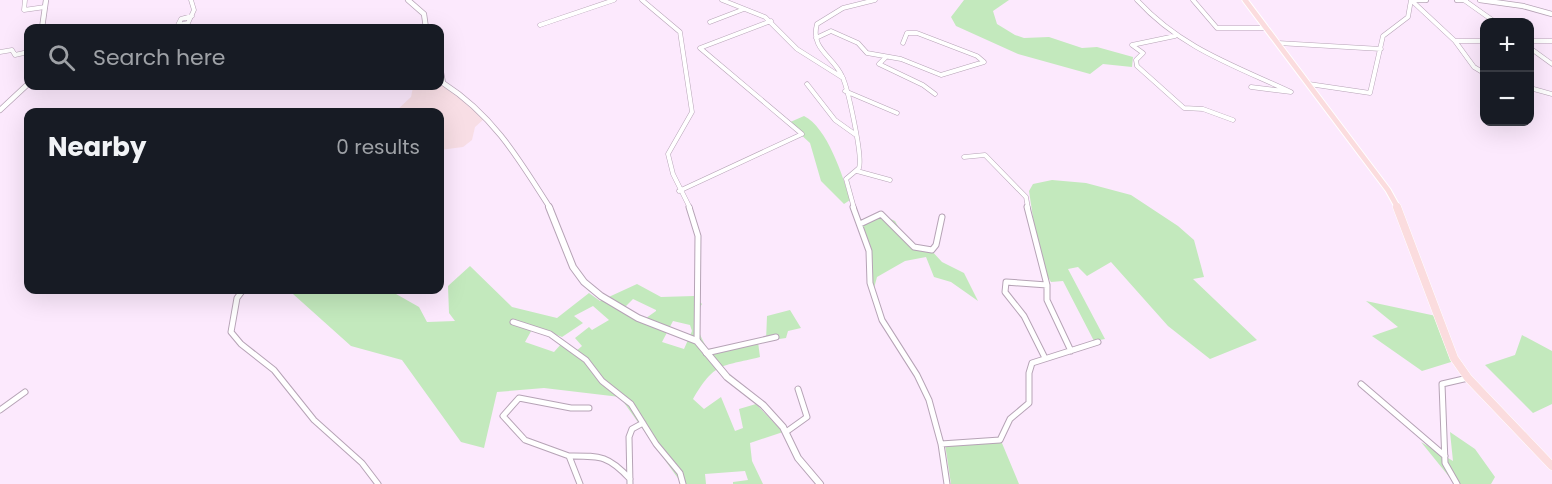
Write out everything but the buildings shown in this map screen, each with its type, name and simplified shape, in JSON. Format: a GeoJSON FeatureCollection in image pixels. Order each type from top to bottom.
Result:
{"type":"FeatureCollection","features":[{"type":"Feature","properties":{"kind":"main road"},"geometry":{"type":"LineString","coordinates":[[1245,0],[1393,198],[1447,345],[1468,378],[1551,462]]}},
{"type":"Feature","properties":{"kind":"street"},"geometry":{"type":"LineString","coordinates":[[25,0],[24,10],[45,7]]}},
{"type":"Feature","properties":{"kind":"street"},"geometry":{"type":"LineString","coordinates":[[43,24],[46,0]]}},
{"type":"Feature","properties":{"kind":"street"},"geometry":{"type":"LineString","coordinates":[[191,0],[194,10],[192,16]]}},
{"type":"Feature","properties":{"kind":"street"},"geometry":{"type":"LineString","coordinates":[[408,0],[424,14],[425,24]]}},
{"type":"Feature","properties":{"kind":"street"},"geometry":{"type":"LineString","coordinates":[[540,25],[614,0]]}},
{"type":"Feature","properties":{"kind":"street"},"geometry":{"type":"LineString","coordinates":[[642,0],[681,35],[688,38]]}},
{"type":"Feature","properties":{"kind":"street"},"geometry":{"type":"LineString","coordinates":[[722,0],[771,21],[797,49],[843,78]]}},
{"type":"Feature","properties":{"kind":"street"},"geometry":{"type":"LineString","coordinates":[[875,0],[837,11],[817,24],[814,31],[819,48],[843,78],[856,135],[862,162],[858,171],[846,182],[849,200],[869,251],[870,283],[882,320],[929,400],[941,444],[947,484]]}},
{"type":"Feature","properties":{"kind":"street"},"geometry":{"type":"LineString","coordinates":[[1137,0],[1149,16],[1175,36],[1216,59],[1291,92],[1251,87]]}},
{"type":"Feature","properties":{"kind":"street"},"geometry":{"type":"LineString","coordinates":[[1193,0],[1217,28],[1239,30],[1267,28]]}},
{"type":"Feature","properties":{"kind":"street"},"geometry":{"type":"LineString","coordinates":[[1412,0],[1426,0]]}},
{"type":"Feature","properties":{"kind":"street"},"geometry":{"type":"LineString","coordinates":[[1412,0],[1455,41],[1474,67],[1483,72]]}},
{"type":"Feature","properties":{"kind":"street"},"geometry":{"type":"LineString","coordinates":[[1309,84],[1370,93],[1383,36],[1408,17],[1412,0]]}},
{"type":"Feature","properties":{"kind":"street"},"geometry":{"type":"LineString","coordinates":[[1457,0],[1465,0],[1490,18]]}},
{"type":"Feature","properties":{"kind":"street"},"geometry":{"type":"LineString","coordinates":[[1480,0],[1502,1],[1552,14]]}},
{"type":"Feature","properties":{"kind":"street"},"geometry":{"type":"LineString","coordinates":[[710,22],[744,8]]}},
{"type":"Feature","properties":{"kind":"street"},"geometry":{"type":"LineString","coordinates":[[679,190],[802,134],[700,48],[771,21]]}},
{"type":"Feature","properties":{"kind":"street"},"geometry":{"type":"LineString","coordinates":[[816,38],[831,32],[858,43],[867,53],[901,59],[941,75],[984,62],[977,56],[917,33],[907,33],[903,43]]}},
{"type":"Feature","properties":{"kind":"street"},"geometry":{"type":"LineString","coordinates":[[681,35],[692,112],[690,124],[669,148],[668,154],[679,190],[698,228],[701,291],[695,315],[697,341]]}},
{"type":"Feature","properties":{"kind":"street"},"geometry":{"type":"LineString","coordinates":[[1175,36],[1132,45],[1143,53],[1137,60],[1137,66],[1184,108],[1203,109],[1233,120]]}},
{"type":"Feature","properties":{"kind":"street"},"geometry":{"type":"LineString","coordinates":[[1455,41],[1480,41]]}},
{"type":"Feature","properties":{"kind":"street"},"geometry":{"type":"LineString","coordinates":[[1534,41],[1552,41]]}},
{"type":"Feature","properties":{"kind":"street"},"geometry":{"type":"LineString","coordinates":[[1278,43],[1381,49]]}},
{"type":"Feature","properties":{"kind":"street"},"geometry":{"type":"LineString","coordinates":[[0,52],[12,50],[15,55],[24,53]]}},
{"type":"Feature","properties":{"kind":"street"},"geometry":{"type":"LineString","coordinates":[[1534,51],[1552,64]]}},
{"type":"Feature","properties":{"kind":"street"},"geometry":{"type":"LineString","coordinates":[[885,58],[879,64],[894,73],[923,84],[934,94]]}},
{"type":"Feature","properties":{"kind":"street"},"geometry":{"type":"LineString","coordinates":[[444,84],[463,96],[507,140],[552,211],[573,267],[584,282],[601,296],[638,318],[697,341],[727,377],[763,405],[786,432],[798,458],[820,484]]}},
{"type":"Feature","properties":{"kind":"street"},"geometry":{"type":"LineString","coordinates":[[807,84],[822,98],[844,131],[856,135]]}},
{"type":"Feature","properties":{"kind":"street"},"geometry":{"type":"LineString","coordinates":[[0,110],[24,88]]}},
{"type":"Feature","properties":{"kind":"street"},"geometry":{"type":"LineString","coordinates":[[1534,89],[1552,94]]}},
{"type":"Feature","properties":{"kind":"street"},"geometry":{"type":"LineString","coordinates":[[845,92],[897,113]]}},
{"type":"Feature","properties":{"kind":"street"},"geometry":{"type":"LineString","coordinates":[[964,156],[985,155],[1025,195],[1029,219],[1047,285],[1047,300],[1071,351]]}},
{"type":"Feature","properties":{"kind":"street"},"geometry":{"type":"LineString","coordinates":[[858,171],[890,180]]}},
{"type":"Feature","properties":{"kind":"street"},"geometry":{"type":"LineString","coordinates":[[860,224],[881,214],[905,240],[924,250],[932,250],[936,245],[942,217]]}},
{"type":"Feature","properties":{"kind":"street"},"geometry":{"type":"LineString","coordinates":[[1045,358],[1024,316],[1005,292],[1005,286],[1006,282],[1047,285]]}},
{"type":"Feature","properties":{"kind":"street"},"geometry":{"type":"LineString","coordinates":[[240,294],[237,298],[231,332],[241,344],[274,370],[314,420],[362,463],[378,484]]}},
{"type":"Feature","properties":{"kind":"street"},"geometry":{"type":"LineString","coordinates":[[513,322],[550,334],[580,355],[602,381],[631,404],[678,470],[683,484]]}},
{"type":"Feature","properties":{"kind":"street"},"geometry":{"type":"LineString","coordinates":[[706,352],[776,337]]}},
{"type":"Feature","properties":{"kind":"street"},"geometry":{"type":"LineString","coordinates":[[941,444],[992,442],[1003,438],[1010,419],[1029,403],[1032,363],[1098,342]]}},
{"type":"Feature","properties":{"kind":"street"},"geometry":{"type":"LineString","coordinates":[[1457,484],[1447,469],[1445,456],[1442,384],[1468,378]]}},
{"type":"Feature","properties":{"kind":"street"},"geometry":{"type":"LineString","coordinates":[[1361,384],[1445,456]]}},
{"type":"Feature","properties":{"kind":"street"},"geometry":{"type":"LineString","coordinates":[[786,432],[807,417],[798,389]]}},
{"type":"Feature","properties":{"kind":"street"},"geometry":{"type":"LineString","coordinates":[[0,410],[25,392]]}},
{"type":"Feature","properties":{"kind":"street"},"geometry":{"type":"LineString","coordinates":[[589,408],[571,408],[519,398],[504,412],[504,418],[525,440],[569,456],[604,456],[614,460],[630,482]]}},
{"type":"Feature","properties":{"kind":"street"},"geometry":{"type":"LineString","coordinates":[[630,482],[629,437],[632,429],[643,423]]}},
{"type":"Feature","properties":{"kind":"street"},"geometry":{"type":"LineString","coordinates":[[569,456],[580,484]]}},
{"type":"Feature","properties":{"kind":"shaded area"},"geometry":{"type":"Polygon","coordinates":[[[444,85],[485,118],[475,127],[472,140],[463,147],[444,149],[444,108],[399,108],[411,97],[412,90],[444,90],[444,85]]]}},
{"type":"Feature","properties":{"kind":"green space"},"geometry":{"type":"Polygon","coordinates":[[[964,0],[1009,0],[993,11],[997,24],[1015,35],[1024,38],[1049,37],[1082,48],[1097,47],[1133,57],[1132,67],[1103,64],[1090,74],[1018,54],[956,26],[951,17],[964,0]]]}},
{"type":"Feature","properties":{"kind":"green space"},"geometry":{"type":"Polygon","coordinates":[[[804,116],[820,130],[833,153],[850,200],[844,204],[821,181],[810,143],[788,123],[804,116]]]}},
{"type":"Feature","properties":{"kind":"green space"},"geometry":{"type":"Polygon","coordinates":[[[1052,180],[1086,183],[1131,195],[1178,226],[1194,240],[1204,277],[1193,279],[1257,340],[1210,359],[1168,326],[1111,262],[1087,276],[1078,267],[1068,269],[1105,339],[1094,341],[1063,281],[1051,282],[1040,264],[1029,191],[1033,184],[1052,180]]]}},
{"type":"Feature","properties":{"kind":"green space"},"geometry":{"type":"Polygon","coordinates":[[[882,215],[895,221],[903,235],[916,247],[930,249],[942,262],[964,273],[978,301],[951,282],[934,277],[926,257],[905,261],[877,277],[873,292],[869,260],[860,222],[882,215]]]}},
{"type":"Feature","properties":{"kind":"green space"},"geometry":{"type":"Polygon","coordinates":[[[470,266],[512,307],[557,318],[589,293],[600,301],[637,284],[661,297],[694,296],[702,304],[697,321],[708,349],[758,342],[760,357],[727,365],[713,372],[693,399],[704,409],[721,397],[735,431],[743,428],[739,409],[756,404],[783,432],[750,443],[752,461],[763,484],[733,484],[733,482],[748,480],[745,471],[705,474],[706,484],[682,484],[620,397],[544,388],[497,392],[484,448],[461,442],[402,360],[351,346],[293,294],[396,294],[419,307],[427,322],[455,321],[449,313],[448,286],[470,266]],[[633,299],[621,311],[642,321],[656,310],[633,299]],[[593,306],[574,316],[583,323],[562,337],[534,326],[525,342],[554,352],[562,343],[575,352],[582,346],[575,338],[589,327],[592,330],[609,320],[593,306]],[[673,321],[662,342],[684,349],[692,331],[690,325],[673,321]]]}},
{"type":"Feature","properties":{"kind":"green space"},"geometry":{"type":"Polygon","coordinates":[[[1366,301],[1436,316],[1453,359],[1451,362],[1422,371],[1372,336],[1398,327],[1366,301]]]}},
{"type":"Feature","properties":{"kind":"green space"},"geometry":{"type":"Polygon","coordinates":[[[790,310],[801,328],[788,331],[786,338],[766,341],[767,316],[790,310]]]}},
{"type":"Feature","properties":{"kind":"green space"},"geometry":{"type":"Polygon","coordinates":[[[1522,335],[1552,351],[1552,404],[1533,413],[1485,365],[1515,355],[1522,335]]]}},
{"type":"Feature","properties":{"kind":"green space"},"geometry":{"type":"Polygon","coordinates":[[[1450,432],[1475,449],[1495,477],[1491,484],[1455,484],[1421,442],[1453,461],[1450,432]]]}},
{"type":"Feature","properties":{"kind":"green space"},"geometry":{"type":"Polygon","coordinates":[[[999,436],[1019,484],[951,484],[945,444],[990,441],[999,436]]]}}]}
